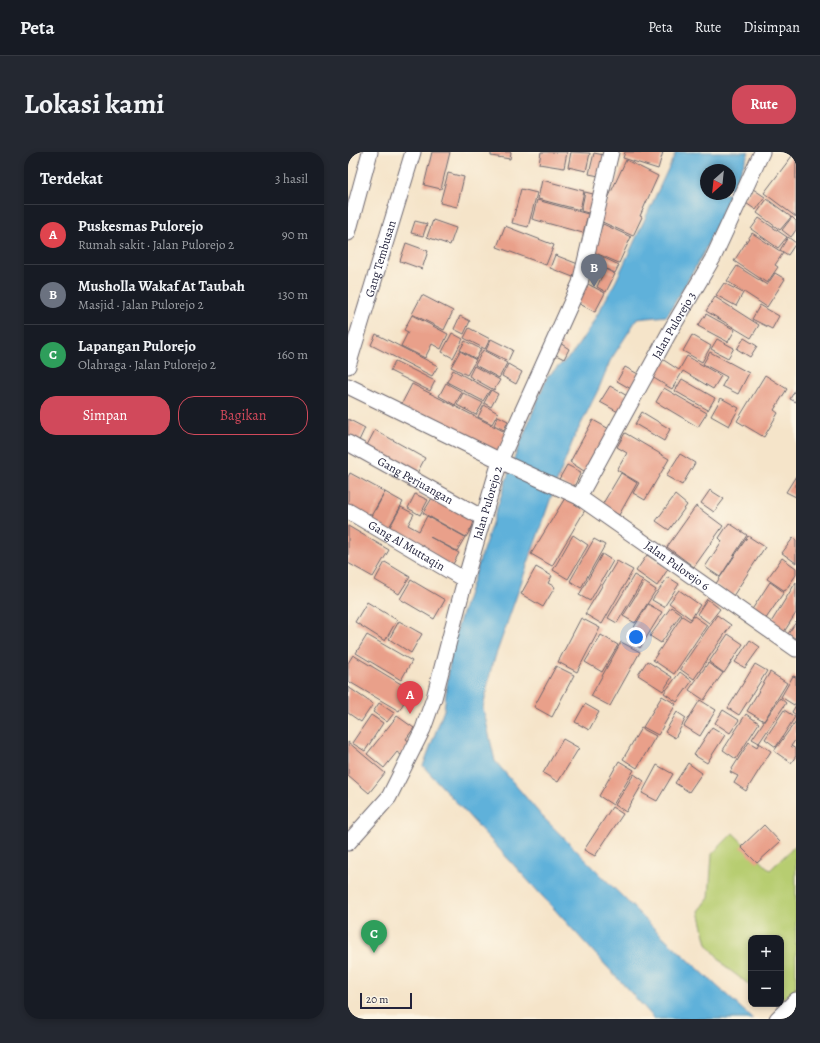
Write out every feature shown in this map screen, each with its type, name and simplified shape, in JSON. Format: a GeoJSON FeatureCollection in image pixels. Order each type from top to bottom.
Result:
{"type":"FeatureCollection","features":[{"type":"Feature","properties":{"kind":"street"},"geometry":{"type":"LineString","coordinates":[[349,225],[370,152]]}},
{"type":"Feature","properties":{"kind":"street","name":"Gang Tembusan"},"geometry":{"type":"LineString","coordinates":[[348,366],[412,152]]}},
{"type":"Feature","properties":{"kind":"street","name":"Jalan Pulorejo 2"},"geometry":{"type":"LineString","coordinates":[[348,843],[390,797],[423,729],[434,698],[483,518],[580,283],[611,152]]}},
{"type":"Feature","properties":{"kind":"street","name":"Jalan Pulorejo 3"},"geometry":{"type":"LineString","coordinates":[[579,497],[669,333],[713,258],[762,152]]}},
{"type":"Feature","properties":{"kind":"street","name":"Jalan Pulorejo 6"},"geometry":{"type":"LineString","coordinates":[[348,386],[506,464],[579,497],[796,649]]}},
{"type":"Feature","properties":{"kind":"street","name":"Gang Perjuangan"},"geometry":{"type":"LineString","coordinates":[[348,443],[483,518]]}},
{"type":"Feature","properties":{"kind":"street","name":"Gang Al Muttaqin"},"geometry":{"type":"LineString","coordinates":[[348,511],[465,580]]}},
{"type":"Feature","properties":{"kind":"street"},"geometry":{"type":"LineString","coordinates":[[777,1019],[796,1000]]}},
{"type":"Feature","properties":{"kind":"green space"},"geometry":{"type":"Polygon","coordinates":[[[733,833],[770,870],[796,845],[796,990],[784,997],[784,935],[748,935],[748,984],[727,968],[707,944],[699,911],[709,898],[712,854],[733,833]]]}},
{"type":"Feature","properties":{"kind":"water"},"geometry":{"type":"Polygon","coordinates":[[[676,152],[749,152],[736,181],[736,164],[700,164],[700,200],[727,200],[703,254],[667,316],[637,319],[610,361],[599,388],[574,438],[555,486],[491,669],[483,708],[495,761],[540,814],[658,932],[753,1019],[655,1019],[423,766],[444,710],[452,644],[511,466],[547,377],[572,354],[591,326],[616,281],[676,152]]]}},
{"type":"Feature","properties":{"kind":"building"},"geometry":{"type":"Polygon","coordinates":[[[432,152],[450,152],[441,189],[424,185],[432,152]]]}},
{"type":"Feature","properties":{"kind":"building"},"geometry":{"type":"Polygon","coordinates":[[[491,152],[511,152],[510,159],[491,156],[491,152]]]}},
{"type":"Feature","properties":{"kind":"building"},"geometry":{"type":"Polygon","coordinates":[[[541,152],[567,152],[564,168],[539,164],[541,152]]]}},
{"type":"Feature","properties":{"kind":"building"},"geometry":{"type":"Polygon","coordinates":[[[571,152],[590,153],[586,171],[568,167],[571,152]]]}},
{"type":"Feature","properties":{"kind":"building"},"geometry":{"type":"Polygon","coordinates":[[[625,152],[663,152],[658,169],[623,158],[625,152]]]}},
{"type":"Feature","properties":{"kind":"building"},"geometry":{"type":"Polygon","coordinates":[[[796,152],[796,217],[764,193],[796,152]]]}},
{"type":"Feature","properties":{"kind":"building"},"geometry":{"type":"Polygon","coordinates":[[[594,153],[604,155],[599,176],[589,174],[594,153]]]}},
{"type":"Feature","properties":{"kind":"building"},"geometry":{"type":"Polygon","coordinates":[[[626,160],[658,176],[640,216],[642,217],[633,236],[598,220],[626,160]]]}},
{"type":"Feature","properties":{"kind":"building"},"geometry":{"type":"Polygon","coordinates":[[[448,173],[464,177],[457,207],[440,203],[448,173]]]}},
{"type":"Feature","properties":{"kind":"building"},"geometry":{"type":"Polygon","coordinates":[[[542,180],[584,191],[580,210],[538,199],[542,180]]]}},
{"type":"Feature","properties":{"kind":"building"},"geometry":{"type":"Polygon","coordinates":[[[521,189],[537,193],[528,227],[512,223],[521,189]]]}},
{"type":"Feature","properties":{"kind":"building"},"geometry":{"type":"Polygon","coordinates":[[[753,189],[765,197],[756,210],[743,201],[753,189]]]}},
{"type":"Feature","properties":{"kind":"building"},"geometry":{"type":"Polygon","coordinates":[[[585,192],[597,195],[592,214],[581,211],[585,192]]]}},
{"type":"Feature","properties":{"kind":"building"},"geometry":{"type":"Polygon","coordinates":[[[767,199],[791,217],[780,230],[757,213],[767,199]]]}},
{"type":"Feature","properties":{"kind":"building"},"geometry":{"type":"Polygon","coordinates":[[[537,200],[588,214],[583,233],[532,219],[537,200]]]}},
{"type":"Feature","properties":{"kind":"building"},"geometry":{"type":"Polygon","coordinates":[[[792,217],[796,221],[796,230],[791,237],[782,230],[792,217]]]}},
{"type":"Feature","properties":{"kind":"building"},"geometry":{"type":"Polygon","coordinates":[[[759,218],[787,237],[778,248],[751,229],[759,218]]]}},
{"type":"Feature","properties":{"kind":"building"},"geometry":{"type":"Polygon","coordinates":[[[433,220],[456,228],[450,245],[427,237],[433,220]]]}},
{"type":"Feature","properties":{"kind":"building"},"geometry":{"type":"Polygon","coordinates":[[[415,221],[427,224],[423,236],[411,233],[415,221]]]}},
{"type":"Feature","properties":{"kind":"building"},"geometry":{"type":"Polygon","coordinates":[[[603,224],[631,237],[619,263],[591,251],[603,224]]]}},
{"type":"Feature","properties":{"kind":"building"},"geometry":{"type":"Polygon","coordinates":[[[505,226],[554,245],[546,265],[497,247],[505,226]]]}},
{"type":"Feature","properties":{"kind":"building"},"geometry":{"type":"Polygon","coordinates":[[[752,233],[783,253],[775,265],[778,267],[767,283],[734,261],[752,233]]]}},
{"type":"Feature","properties":{"kind":"building"},"geometry":{"type":"Polygon","coordinates":[[[788,237],[796,243],[788,255],[780,250],[788,237]]]}},
{"type":"Feature","properties":{"kind":"building"},"geometry":{"type":"Polygon","coordinates":[[[406,243],[428,251],[422,269],[400,261],[406,243]]]}},
{"type":"Feature","properties":{"kind":"building"},"geometry":{"type":"Polygon","coordinates":[[[555,255],[578,264],[573,277],[550,268],[555,255]]]}},
{"type":"Feature","properties":{"kind":"building"},"geometry":{"type":"Polygon","coordinates":[[[598,255],[619,265],[615,273],[594,263],[598,255]]]}},
{"type":"Feature","properties":{"kind":"building"},"geometry":{"type":"Polygon","coordinates":[[[737,266],[767,285],[775,273],[785,279],[767,307],[727,281],[737,266]]]}},
{"type":"Feature","properties":{"kind":"building"},"geometry":{"type":"Polygon","coordinates":[[[605,269],[615,274],[606,292],[597,287],[605,269]]]}},
{"type":"Feature","properties":{"kind":"building"},"geometry":{"type":"Polygon","coordinates":[[[586,283],[605,293],[595,312],[576,302],[586,283]]]}},
{"type":"Feature","properties":{"kind":"building"},"geometry":{"type":"Polygon","coordinates":[[[724,283],[743,293],[736,306],[716,295],[724,283]]]}},
{"type":"Feature","properties":{"kind":"building"},"geometry":{"type":"Polygon","coordinates":[[[422,295],[453,311],[444,330],[412,314],[422,295]]]}},
{"type":"Feature","properties":{"kind":"building"},"geometry":{"type":"Polygon","coordinates":[[[715,297],[759,325],[751,338],[706,311],[715,297]]]}},
{"type":"Feature","properties":{"kind":"building"},"geometry":{"type":"Polygon","coordinates":[[[760,305],[779,316],[772,329],[752,319],[760,305]]]}},
{"type":"Feature","properties":{"kind":"building"},"geometry":{"type":"Polygon","coordinates":[[[706,314],[735,330],[728,342],[698,326],[706,314]]]}},
{"type":"Feature","properties":{"kind":"building"},"geometry":{"type":"Polygon","coordinates":[[[412,315],[448,334],[441,349],[432,344],[425,358],[401,346],[408,332],[404,330],[412,315]]]}},
{"type":"Feature","properties":{"kind":"building"},"geometry":{"type":"Polygon","coordinates":[[[460,316],[470,321],[464,334],[454,329],[460,316]]]}},
{"type":"Feature","properties":{"kind":"building"},"geometry":{"type":"Polygon","coordinates":[[[469,328],[490,339],[485,349],[464,338],[469,328]]]}},
{"type":"Feature","properties":{"kind":"building"},"geometry":{"type":"Polygon","coordinates":[[[452,333],[463,339],[453,358],[442,352],[452,333]]]}},
{"type":"Feature","properties":{"kind":"building"},"geometry":{"type":"Polygon","coordinates":[[[376,334],[438,366],[432,376],[371,345],[376,334]]]}},
{"type":"Feature","properties":{"kind":"building"},"geometry":{"type":"Polygon","coordinates":[[[692,335],[711,346],[702,362],[683,351],[692,335]]]}},
{"type":"Feature","properties":{"kind":"building"},"geometry":{"type":"Polygon","coordinates":[[[744,338],[757,346],[750,357],[737,349],[744,338]]]}},
{"type":"Feature","properties":{"kind":"building"},"geometry":{"type":"Polygon","coordinates":[[[491,339],[513,350],[508,361],[486,350],[491,339]]]}},
{"type":"Feature","properties":{"kind":"building"},"geometry":{"type":"Polygon","coordinates":[[[717,339],[734,348],[728,358],[711,349],[717,339]]]}},
{"type":"Feature","properties":{"kind":"building"},"geometry":{"type":"Polygon","coordinates":[[[465,341],[481,349],[476,359],[460,350],[465,341]]]}},
{"type":"Feature","properties":{"kind":"building"},"geometry":{"type":"Polygon","coordinates":[[[560,343],[569,349],[564,359],[554,354],[560,343]]]}},
{"type":"Feature","properties":{"kind":"building"},"geometry":{"type":"Polygon","coordinates":[[[483,350],[507,363],[499,378],[475,365],[483,350]]]}},
{"type":"Feature","properties":{"kind":"building"},"geometry":{"type":"Polygon","coordinates":[[[460,351],[476,360],[467,375],[451,367],[460,351]]]}},
{"type":"Feature","properties":{"kind":"building"},"geometry":{"type":"Polygon","coordinates":[[[710,352],[749,373],[738,394],[722,386],[727,377],[703,364],[710,352]]]}},
{"type":"Feature","properties":{"kind":"building"},"geometry":{"type":"Polygon","coordinates":[[[687,356],[721,376],[713,389],[683,371],[672,389],[652,377],[662,359],[679,370],[687,356]]]}},
{"type":"Feature","properties":{"kind":"building"},"geometry":{"type":"Polygon","coordinates":[[[395,361],[435,381],[430,391],[390,371],[395,361]]]}},
{"type":"Feature","properties":{"kind":"building"},"geometry":{"type":"Polygon","coordinates":[[[508,364],[522,372],[516,384],[502,376],[508,364]]]}},
{"type":"Feature","properties":{"kind":"building"},"geometry":{"type":"Polygon","coordinates":[[[474,366],[500,380],[494,390],[469,376],[474,366]]]}},
{"type":"Feature","properties":{"kind":"building"},"geometry":{"type":"Polygon","coordinates":[[[625,367],[640,375],[631,389],[617,381],[625,367]]]}},
{"type":"Feature","properties":{"kind":"building"},"geometry":{"type":"Polygon","coordinates":[[[453,370],[490,390],[483,401],[447,382],[453,370]]]}},
{"type":"Feature","properties":{"kind":"building"},"geometry":{"type":"Polygon","coordinates":[[[765,375],[787,389],[774,410],[778,413],[764,437],[737,421],[765,375]]]}},
{"type":"Feature","properties":{"kind":"building"},"geometry":{"type":"Polygon","coordinates":[[[682,379],[715,398],[708,410],[675,391],[682,379]]]}},
{"type":"Feature","properties":{"kind":"building"},"geometry":{"type":"Polygon","coordinates":[[[446,383],[462,392],[455,405],[439,396],[446,383]]]}},
{"type":"Feature","properties":{"kind":"building"},"geometry":{"type":"Polygon","coordinates":[[[412,384],[507,433],[496,456],[400,407],[412,384]]]}},
{"type":"Feature","properties":{"kind":"building"},"geometry":{"type":"Polygon","coordinates":[[[610,386],[629,397],[620,413],[600,402],[610,386]]]}},
{"type":"Feature","properties":{"kind":"building"},"geometry":{"type":"Polygon","coordinates":[[[664,388],[707,413],[698,427],[656,402],[664,388]]]}},
{"type":"Feature","properties":{"kind":"building"},"geometry":{"type":"Polygon","coordinates":[[[796,388],[796,402],[790,399],[796,388]]]}},
{"type":"Feature","properties":{"kind":"building"},"geometry":{"type":"Polygon","coordinates":[[[491,390],[498,394],[491,407],[484,403],[491,390]]]}},
{"type":"Feature","properties":{"kind":"building"},"geometry":{"type":"Polygon","coordinates":[[[463,393],[483,403],[476,415],[457,405],[463,393]]]}},
{"type":"Feature","properties":{"kind":"building"},"geometry":{"type":"Polygon","coordinates":[[[721,398],[739,408],[729,426],[711,416],[721,398]]]}},
{"type":"Feature","properties":{"kind":"building"},"geometry":{"type":"Polygon","coordinates":[[[484,405],[498,413],[492,424],[478,417],[484,405]]]}},
{"type":"Feature","properties":{"kind":"building"},"geometry":{"type":"Polygon","coordinates":[[[642,412],[670,429],[664,441],[635,424],[642,412]]]}},
{"type":"Feature","properties":{"kind":"building"},"geometry":{"type":"Polygon","coordinates":[[[498,416],[508,421],[504,430],[494,425],[498,416]]]}},
{"type":"Feature","properties":{"kind":"building"},"geometry":{"type":"Polygon","coordinates":[[[348,419],[365,428],[357,445],[348,440],[348,419]]]}},
{"type":"Feature","properties":{"kind":"building"},"geometry":{"type":"Polygon","coordinates":[[[593,420],[611,430],[587,473],[570,462],[593,420]]]}},
{"type":"Feature","properties":{"kind":"building"},"geometry":{"type":"Polygon","coordinates":[[[375,430],[425,458],[415,477],[365,449],[375,430]]]}},
{"type":"Feature","properties":{"kind":"building"},"geometry":{"type":"Polygon","coordinates":[[[625,433],[669,459],[645,500],[633,493],[639,483],[617,470],[627,453],[617,447],[625,433]]]}},
{"type":"Feature","properties":{"kind":"building"},"geometry":{"type":"Polygon","coordinates":[[[680,454],[695,463],[682,485],[666,476],[680,454]]]}},
{"type":"Feature","properties":{"kind":"building"},"geometry":{"type":"Polygon","coordinates":[[[567,465],[581,472],[573,489],[558,481],[567,465]]]}},
{"type":"Feature","properties":{"kind":"building"},"geometry":{"type":"Polygon","coordinates":[[[350,473],[385,492],[368,521],[348,509],[348,477],[350,473]]]}},
{"type":"Feature","properties":{"kind":"building"},"geometry":{"type":"Polygon","coordinates":[[[621,473],[637,483],[619,515],[602,505],[621,473]]]}},
{"type":"Feature","properties":{"kind":"building"},"geometry":{"type":"Polygon","coordinates":[[[796,476],[796,497],[786,492],[796,476]]]}},
{"type":"Feature","properties":{"kind":"building"},"geometry":{"type":"Polygon","coordinates":[[[710,490],[724,499],[714,512],[701,503],[710,490]]]}},
{"type":"Feature","properties":{"kind":"building"},"geometry":{"type":"Polygon","coordinates":[[[385,492],[403,502],[387,531],[369,522],[385,492]]]}},
{"type":"Feature","properties":{"kind":"building"},"geometry":{"type":"Polygon","coordinates":[[[435,493],[478,517],[466,537],[423,513],[435,493]]]}},
{"type":"Feature","properties":{"kind":"building"},"geometry":{"type":"Polygon","coordinates":[[[415,494],[428,500],[420,515],[408,508],[415,494]]]}},
{"type":"Feature","properties":{"kind":"building"},"geometry":{"type":"Polygon","coordinates":[[[675,495],[687,505],[669,530],[656,521],[675,495]]]}},
{"type":"Feature","properties":{"kind":"building"},"geometry":{"type":"Polygon","coordinates":[[[565,498],[585,510],[552,566],[531,554],[565,498]]]}},
{"type":"Feature","properties":{"kind":"building"},"geometry":{"type":"Polygon","coordinates":[[[696,506],[723,526],[694,567],[667,547],[696,506]]]}},
{"type":"Feature","properties":{"kind":"building"},"geometry":{"type":"Polygon","coordinates":[[[401,507],[414,514],[408,525],[419,531],[427,516],[465,537],[457,551],[430,537],[459,553],[451,568],[387,532],[401,507]]]}},
{"type":"Feature","properties":{"kind":"building"},"geometry":{"type":"Polygon","coordinates":[[[729,523],[747,535],[720,577],[705,567],[722,541],[719,538],[729,523]]]}},
{"type":"Feature","properties":{"kind":"building"},"geometry":{"type":"Polygon","coordinates":[[[348,526],[389,550],[373,577],[348,563],[348,526]]]}},
{"type":"Feature","properties":{"kind":"building"},"geometry":{"type":"Polygon","coordinates":[[[573,535],[588,545],[568,579],[553,570],[573,535]]]}},
{"type":"Feature","properties":{"kind":"building"},"geometry":{"type":"Polygon","coordinates":[[[748,536],[765,547],[733,596],[715,585],[748,536]]]}},
{"type":"Feature","properties":{"kind":"building"},"geometry":{"type":"Polygon","coordinates":[[[793,538],[796,540],[796,563],[782,553],[793,538]]]}},
{"type":"Feature","properties":{"kind":"building"},"geometry":{"type":"Polygon","coordinates":[[[594,539],[605,545],[581,588],[570,581],[594,539]]]}},
{"type":"Feature","properties":{"kind":"building"},"geometry":{"type":"Polygon","coordinates":[[[602,554],[613,561],[590,601],[579,595],[602,554]]]}},
{"type":"Feature","properties":{"kind":"building"},"geometry":{"type":"Polygon","coordinates":[[[647,555],[668,569],[657,586],[636,571],[647,555]]]}},
{"type":"Feature","properties":{"kind":"building"},"geometry":{"type":"Polygon","coordinates":[[[782,558],[796,568],[796,575],[785,591],[767,579],[782,558]]]}},
{"type":"Feature","properties":{"kind":"building"},"geometry":{"type":"Polygon","coordinates":[[[617,561],[633,570],[602,624],[585,614],[617,561]]]}},
{"type":"Feature","properties":{"kind":"building"},"geometry":{"type":"Polygon","coordinates":[[[385,562],[410,577],[399,594],[375,580],[385,562]]]}},
{"type":"Feature","properties":{"kind":"building"},"geometry":{"type":"Polygon","coordinates":[[[536,567],[552,576],[548,583],[555,587],[543,607],[521,594],[536,567]]]}},
{"type":"Feature","properties":{"kind":"building"},"geometry":{"type":"Polygon","coordinates":[[[634,575],[643,580],[617,623],[608,618],[634,575]]]}},
{"type":"Feature","properties":{"kind":"building"},"geometry":{"type":"Polygon","coordinates":[[[668,577],[679,584],[664,607],[652,600],[668,577]]]}},
{"type":"Feature","properties":{"kind":"building"},"geometry":{"type":"Polygon","coordinates":[[[411,580],[445,600],[434,619],[400,599],[411,580]]]}},
{"type":"Feature","properties":{"kind":"building"},"geometry":{"type":"Polygon","coordinates":[[[644,582],[656,590],[635,623],[623,616],[644,582]]]}},
{"type":"Feature","properties":{"kind":"building"},"geometry":{"type":"Polygon","coordinates":[[[770,582],[784,592],[763,623],[749,614],[770,582]]]}},
{"type":"Feature","properties":{"kind":"building"},"geometry":{"type":"Polygon","coordinates":[[[796,582],[796,613],[784,632],[770,624],[796,582]]]}},
{"type":"Feature","properties":{"kind":"building"},"geometry":{"type":"Polygon","coordinates":[[[679,590],[700,605],[691,619],[669,603],[679,590]]]}},
{"type":"Feature","properties":{"kind":"building"},"geometry":{"type":"Polygon","coordinates":[[[707,599],[720,609],[709,623],[697,614],[707,599]]]}},
{"type":"Feature","properties":{"kind":"building"},"geometry":{"type":"Polygon","coordinates":[[[367,602],[397,620],[385,641],[355,622],[367,602]]]}},
{"type":"Feature","properties":{"kind":"building"},"geometry":{"type":"Polygon","coordinates":[[[648,604],[662,612],[640,648],[627,639],[648,604]]]}},
{"type":"Feature","properties":{"kind":"building"},"geometry":{"type":"Polygon","coordinates":[[[671,607],[681,614],[661,643],[650,636],[671,607]]]}},
{"type":"Feature","properties":{"kind":"building"},"geometry":{"type":"Polygon","coordinates":[[[717,615],[731,625],[694,679],[680,669],[717,615]]]}},
{"type":"Feature","properties":{"kind":"building"},"geometry":{"type":"Polygon","coordinates":[[[682,616],[690,621],[694,616],[707,625],[674,674],[653,660],[682,616]]]}},
{"type":"Feature","properties":{"kind":"building"},"geometry":{"type":"Polygon","coordinates":[[[581,618],[600,628],[577,672],[558,662],[581,618]]]}},
{"type":"Feature","properties":{"kind":"building"},"geometry":{"type":"Polygon","coordinates":[[[399,621],[422,634],[411,653],[389,639],[399,621]]]}},
{"type":"Feature","properties":{"kind":"building"},"geometry":{"type":"Polygon","coordinates":[[[796,622],[796,639],[788,634],[796,622]]]}},
{"type":"Feature","properties":{"kind":"building"},"geometry":{"type":"Polygon","coordinates":[[[728,634],[743,644],[724,673],[709,662],[728,634]]]}},
{"type":"Feature","properties":{"kind":"building"},"geometry":{"type":"Polygon","coordinates":[[[367,635],[412,661],[401,680],[356,653],[367,635]]]}},
{"type":"Feature","properties":{"kind":"building"},"geometry":{"type":"Polygon","coordinates":[[[601,635],[618,645],[602,672],[585,662],[601,635]]]}},
{"type":"Feature","properties":{"kind":"building"},"geometry":{"type":"Polygon","coordinates":[[[750,640],[760,647],[745,668],[735,662],[750,640]]]}},
{"type":"Feature","properties":{"kind":"building"},"geometry":{"type":"Polygon","coordinates":[[[621,642],[640,652],[610,706],[591,696],[621,642]]]}},
{"type":"Feature","properties":{"kind":"building"},"geometry":{"type":"Polygon","coordinates":[[[353,655],[411,690],[399,711],[348,681],[348,663],[353,655]]]}},
{"type":"Feature","properties":{"kind":"building"},"geometry":{"type":"Polygon","coordinates":[[[647,661],[672,677],[663,691],[638,675],[647,661]]]}},
{"type":"Feature","properties":{"kind":"building"},"geometry":{"type":"Polygon","coordinates":[[[708,663],[723,673],[704,700],[689,690],[708,663]]]}},
{"type":"Feature","properties":{"kind":"building"},"geometry":{"type":"Polygon","coordinates":[[[755,664],[767,671],[739,715],[728,708],[755,664]]]}},
{"type":"Feature","properties":{"kind":"building"},"geometry":{"type":"Polygon","coordinates":[[[556,666],[574,675],[552,717],[534,707],[556,666]]]}},
{"type":"Feature","properties":{"kind":"building"},"geometry":{"type":"Polygon","coordinates":[[[680,672],[692,681],[677,702],[664,693],[680,672]]]}},
{"type":"Feature","properties":{"kind":"building"},"geometry":{"type":"Polygon","coordinates":[[[770,672],[787,683],[764,721],[747,711],[770,672]]]}},
{"type":"Feature","properties":{"kind":"building"},"geometry":{"type":"Polygon","coordinates":[[[793,676],[796,677],[796,702],[794,705],[781,697],[793,676]]]}},
{"type":"Feature","properties":{"kind":"building"},"geometry":{"type":"Polygon","coordinates":[[[348,687],[373,704],[361,722],[348,713],[348,687]]]}},
{"type":"Feature","properties":{"kind":"building"},"geometry":{"type":"Polygon","coordinates":[[[662,696],[676,704],[658,735],[643,727],[662,696]]]}},
{"type":"Feature","properties":{"kind":"building"},"geometry":{"type":"Polygon","coordinates":[[[780,698],[786,703],[759,743],[752,739],[780,698]]]}},
{"type":"Feature","properties":{"kind":"building"},"geometry":{"type":"Polygon","coordinates":[[[700,700],[716,710],[700,736],[684,726],[700,700]]]}},
{"type":"Feature","properties":{"kind":"building"},"geometry":{"type":"Polygon","coordinates":[[[379,703],[394,713],[387,722],[373,712],[379,703]]]}},
{"type":"Feature","properties":{"kind":"building"},"geometry":{"type":"Polygon","coordinates":[[[585,704],[599,712],[589,730],[575,722],[585,704]]]}},
{"type":"Feature","properties":{"kind":"building"},"geometry":{"type":"Polygon","coordinates":[[[796,705],[796,715],[792,712],[796,705]]]}},
{"type":"Feature","properties":{"kind":"building"},"geometry":{"type":"Polygon","coordinates":[[[723,710],[739,720],[730,733],[715,723],[723,710]]]}},
{"type":"Feature","properties":{"kind":"building"},"geometry":{"type":"Polygon","coordinates":[[[784,710],[795,717],[776,747],[765,739],[784,710]]]}},
{"type":"Feature","properties":{"kind":"building"},"geometry":{"type":"Polygon","coordinates":[[[677,712],[686,718],[675,738],[665,732],[677,712]]]}},
{"type":"Feature","properties":{"kind":"building"},"geometry":{"type":"Polygon","coordinates":[[[746,714],[759,723],[736,759],[723,750],[746,714]]]}},
{"type":"Feature","properties":{"kind":"building"},"geometry":{"type":"Polygon","coordinates":[[[371,715],[383,723],[365,751],[352,743],[371,715]]]}},
{"type":"Feature","properties":{"kind":"building"},"geometry":{"type":"Polygon","coordinates":[[[397,716],[414,728],[406,739],[411,743],[401,755],[397,752],[384,768],[367,754],[397,716]]]}},
{"type":"Feature","properties":{"kind":"building"},"geometry":{"type":"Polygon","coordinates":[[[796,721],[796,739],[791,746],[796,749],[796,756],[791,763],[774,751],[796,721]]]}},
{"type":"Feature","properties":{"kind":"building"},"geometry":{"type":"Polygon","coordinates":[[[712,727],[725,735],[707,763],[694,755],[712,727]]]}},
{"type":"Feature","properties":{"kind":"building"},"geometry":{"type":"Polygon","coordinates":[[[641,728],[656,736],[637,768],[623,759],[641,728]]]}},
{"type":"Feature","properties":{"kind":"building"},"geometry":{"type":"Polygon","coordinates":[[[563,739],[579,748],[558,782],[543,773],[563,739]]]}},
{"type":"Feature","properties":{"kind":"building"},"geometry":{"type":"Polygon","coordinates":[[[348,742],[385,773],[369,793],[348,775],[348,742]]]}},
{"type":"Feature","properties":{"kind":"building"},"geometry":{"type":"Polygon","coordinates":[[[749,742],[757,747],[759,743],[771,751],[746,791],[734,783],[738,776],[730,772],[749,742]]]}},
{"type":"Feature","properties":{"kind":"building"},"geometry":{"type":"Polygon","coordinates":[[[619,761],[634,770],[613,805],[599,796],[619,761]]]}},
{"type":"Feature","properties":{"kind":"building"},"geometry":{"type":"Polygon","coordinates":[[[688,763],[702,773],[689,792],[675,783],[688,763]]]}},
{"type":"Feature","properties":{"kind":"building"},"geometry":{"type":"Polygon","coordinates":[[[657,765],[673,774],[657,801],[642,793],[657,765]]]}},
{"type":"Feature","properties":{"kind":"building"},"geometry":{"type":"Polygon","coordinates":[[[634,774],[644,781],[626,812],[615,805],[634,774]]]}},
{"type":"Feature","properties":{"kind":"building"},"geometry":{"type":"Polygon","coordinates":[[[612,807],[623,814],[595,856],[584,850],[612,807]]]}},
{"type":"Feature","properties":{"kind":"building"},"geometry":{"type":"Polygon","coordinates":[[[764,825],[780,842],[757,863],[741,847],[764,825]]]}},
{"type":"Feature","properties":{"kind":"place","name":"Musholla Wakaf At Taubah"},"geometry":{"type":"Point","coordinates":[594,287]}},
{"type":"Feature","properties":{"kind":"place","name":"Puskesmas Pulorejo"},"geometry":{"type":"Point","coordinates":[410,714]}},
{"type":"Feature","properties":{"kind":"place","name":"Lapangan Pulorejo"},"geometry":{"type":"Point","coordinates":[374,953]}}]}
